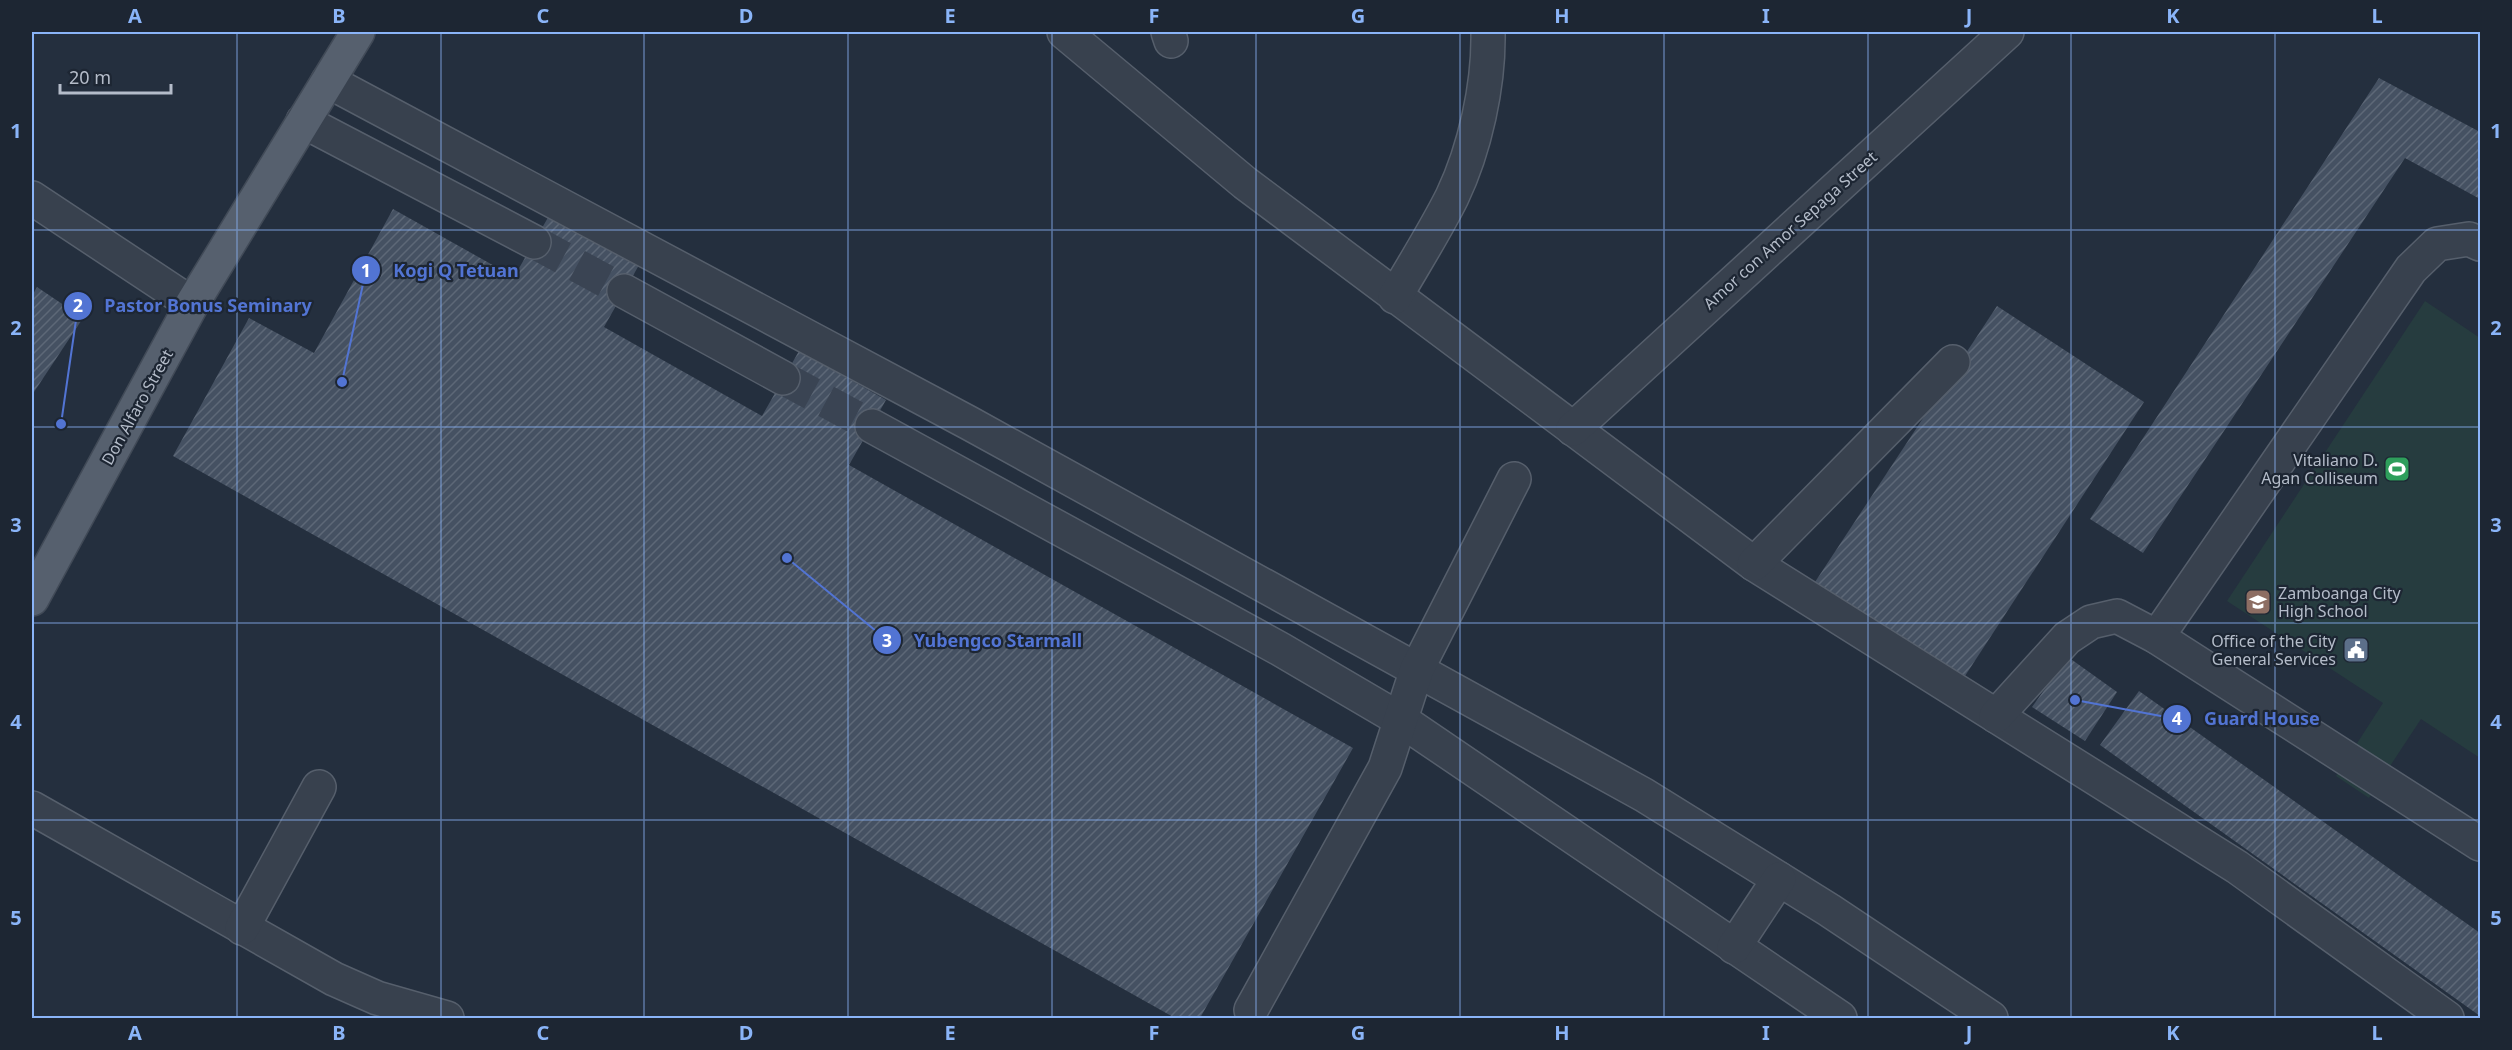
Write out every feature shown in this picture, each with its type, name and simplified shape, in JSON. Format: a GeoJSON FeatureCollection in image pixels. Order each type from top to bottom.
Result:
{"type":"FeatureCollection","features":[{"type":"Feature","properties":{"kind":"main road","name":"Don Alfaro Street"},"geometry":{"type":"LineString","coordinates":[[32,599],[192,304],[358,32]]}},
{"type":"Feature","properties":{"kind":"street"},"geometry":{"type":"LineString","coordinates":[[1064,32],[1245,183],[1754,564],[2237,867],[2447,1018]]}},
{"type":"Feature","properties":{"kind":"street"},"geometry":{"type":"LineString","coordinates":[[1395,297],[1452,196],[1476,130],[1488,56],[1488,32]]}},
{"type":"Feature","properties":{"kind":"street","name":"Amor con Amor Sepaga Street"},"geometry":{"type":"LineString","coordinates":[[1573,429],[2007,32]]}},
{"type":"Feature","properties":{"kind":"street"},"geometry":{"type":"LineString","coordinates":[[328,81],[969,423],[1644,795],[1779,879],[1992,1018]]}},
{"type":"Feature","properties":{"kind":"street"},"geometry":{"type":"LineString","coordinates":[[303,121],[534,242]]}},
{"type":"Feature","properties":{"kind":"street"},"geometry":{"type":"LineString","coordinates":[[32,198],[192,304]]}},
{"type":"Feature","properties":{"kind":"street"},"geometry":{"type":"LineString","coordinates":[[2157,637],[2411,269],[2437,244],[2469,238],[2481,244]]}},
{"type":"Feature","properties":{"kind":"street"},"geometry":{"type":"LineString","coordinates":[[624,291],[783,378]]}},
{"type":"Feature","properties":{"kind":"street"},"geometry":{"type":"LineString","coordinates":[[1754,564],[1953,362]]}},
{"type":"Feature","properties":{"kind":"street"},"geometry":{"type":"LineString","coordinates":[[872,426],[1269,643],[1401,720],[1840,1018]]}},
{"type":"Feature","properties":{"kind":"street"},"geometry":{"type":"LineString","coordinates":[[1251,1011],[1385,768],[1417,669],[1514,479]]}},
{"type":"Feature","properties":{"kind":"street"},"geometry":{"type":"LineString","coordinates":[[1996,716],[2067,638],[2091,622],[2116,616],[2157,637],[2481,844]]}},
{"type":"Feature","properties":{"kind":"street"},"geometry":{"type":"LineString","coordinates":[[242,928],[319,787]]}},
{"type":"Feature","properties":{"kind":"street"},"geometry":{"type":"LineString","coordinates":[[32,808],[334,979],[373,1008],[447,1018]]}},
{"type":"Feature","properties":{"kind":"street"},"geometry":{"type":"LineString","coordinates":[[1734,946],[1779,879]]}},
{"type":"Feature","properties":{"kind":"green space","name":"Vitaliano D. Agan Colliseum"},"geometry":{"type":"Polygon","coordinates":[[[2425,301],[2480,338],[2480,758],[2421,719],[2369,798],[2336,776],[2383,703],[2227,601],[2425,301]]]}},
{"type":"Feature","properties":{"kind":"building"},"geometry":{"type":"Polygon","coordinates":[[[2379,78],[2480,132],[2480,199],[2405,158],[2143,553],[2090,519],[2379,78]]]}},
{"type":"Feature","properties":{"kind":"building"},"geometry":{"type":"Polygon","coordinates":[[[393,209],[514,277],[550,214],[639,265],[604,327],[762,416],[799,351],[886,400],[849,465],[1353,748],[1200,1018],[1175,1018],[173,456],[249,318],[314,353],[393,209]]]}},
{"type":"Feature","properties":{"kind":"building"},"geometry":{"type":"Polygon","coordinates":[[[37,287],[83,318],[32,395],[32,296],[37,287]]]}},
{"type":"Feature","properties":{"kind":"building"},"geometry":{"type":"Polygon","coordinates":[[[1997,306],[2144,402],[1963,679],[1815,582],[1997,306]]]}},
{"type":"Feature","properties":{"kind":"building"},"geometry":{"type":"Polygon","coordinates":[[[2068,657],[2117,692],[2085,741],[2032,707],[2068,657]]]}},
{"type":"Feature","properties":{"kind":"building"},"geometry":{"type":"Polygon","coordinates":[[[2139,691],[2480,933],[2480,1016],[2100,745],[2139,691]]]}},
{"type":"Feature","properties":{"kind":"tunnel"},"geometry":{"type":"LineString","coordinates":[[534,242],[624,291]]}},
{"type":"Feature","properties":{"kind":"tunnel"},"geometry":{"type":"LineString","coordinates":[[783,378],[872,426]]}},
{"type":"Feature","properties":{"kind":"place","name":"Kogi Q Tetuan"},"geometry":{"type":"Point","coordinates":[342,382]}},
{"type":"Feature","properties":{"kind":"place","name":"Pastor Bonus Seminary"},"geometry":{"type":"Point","coordinates":[61,424]}},
{"type":"Feature","properties":{"kind":"place","name":"Vitaliano D. Agan Colliseum"},"geometry":{"type":"Point","coordinates":[2397,469]}},
{"type":"Feature","properties":{"kind":"place","name":"Yubengco Starmall"},"geometry":{"type":"Point","coordinates":[787,558]}},
{"type":"Feature","properties":{"kind":"place","name":"Zamboanga City High School"},"geometry":{"type":"Point","coordinates":[2258,602]}},
{"type":"Feature","properties":{"kind":"place","name":"Office of the City General Services"},"geometry":{"type":"Point","coordinates":[2356,650]}},
{"type":"Feature","properties":{"kind":"place","name":"Guard House"},"geometry":{"type":"Point","coordinates":[2075,700]}}]}
